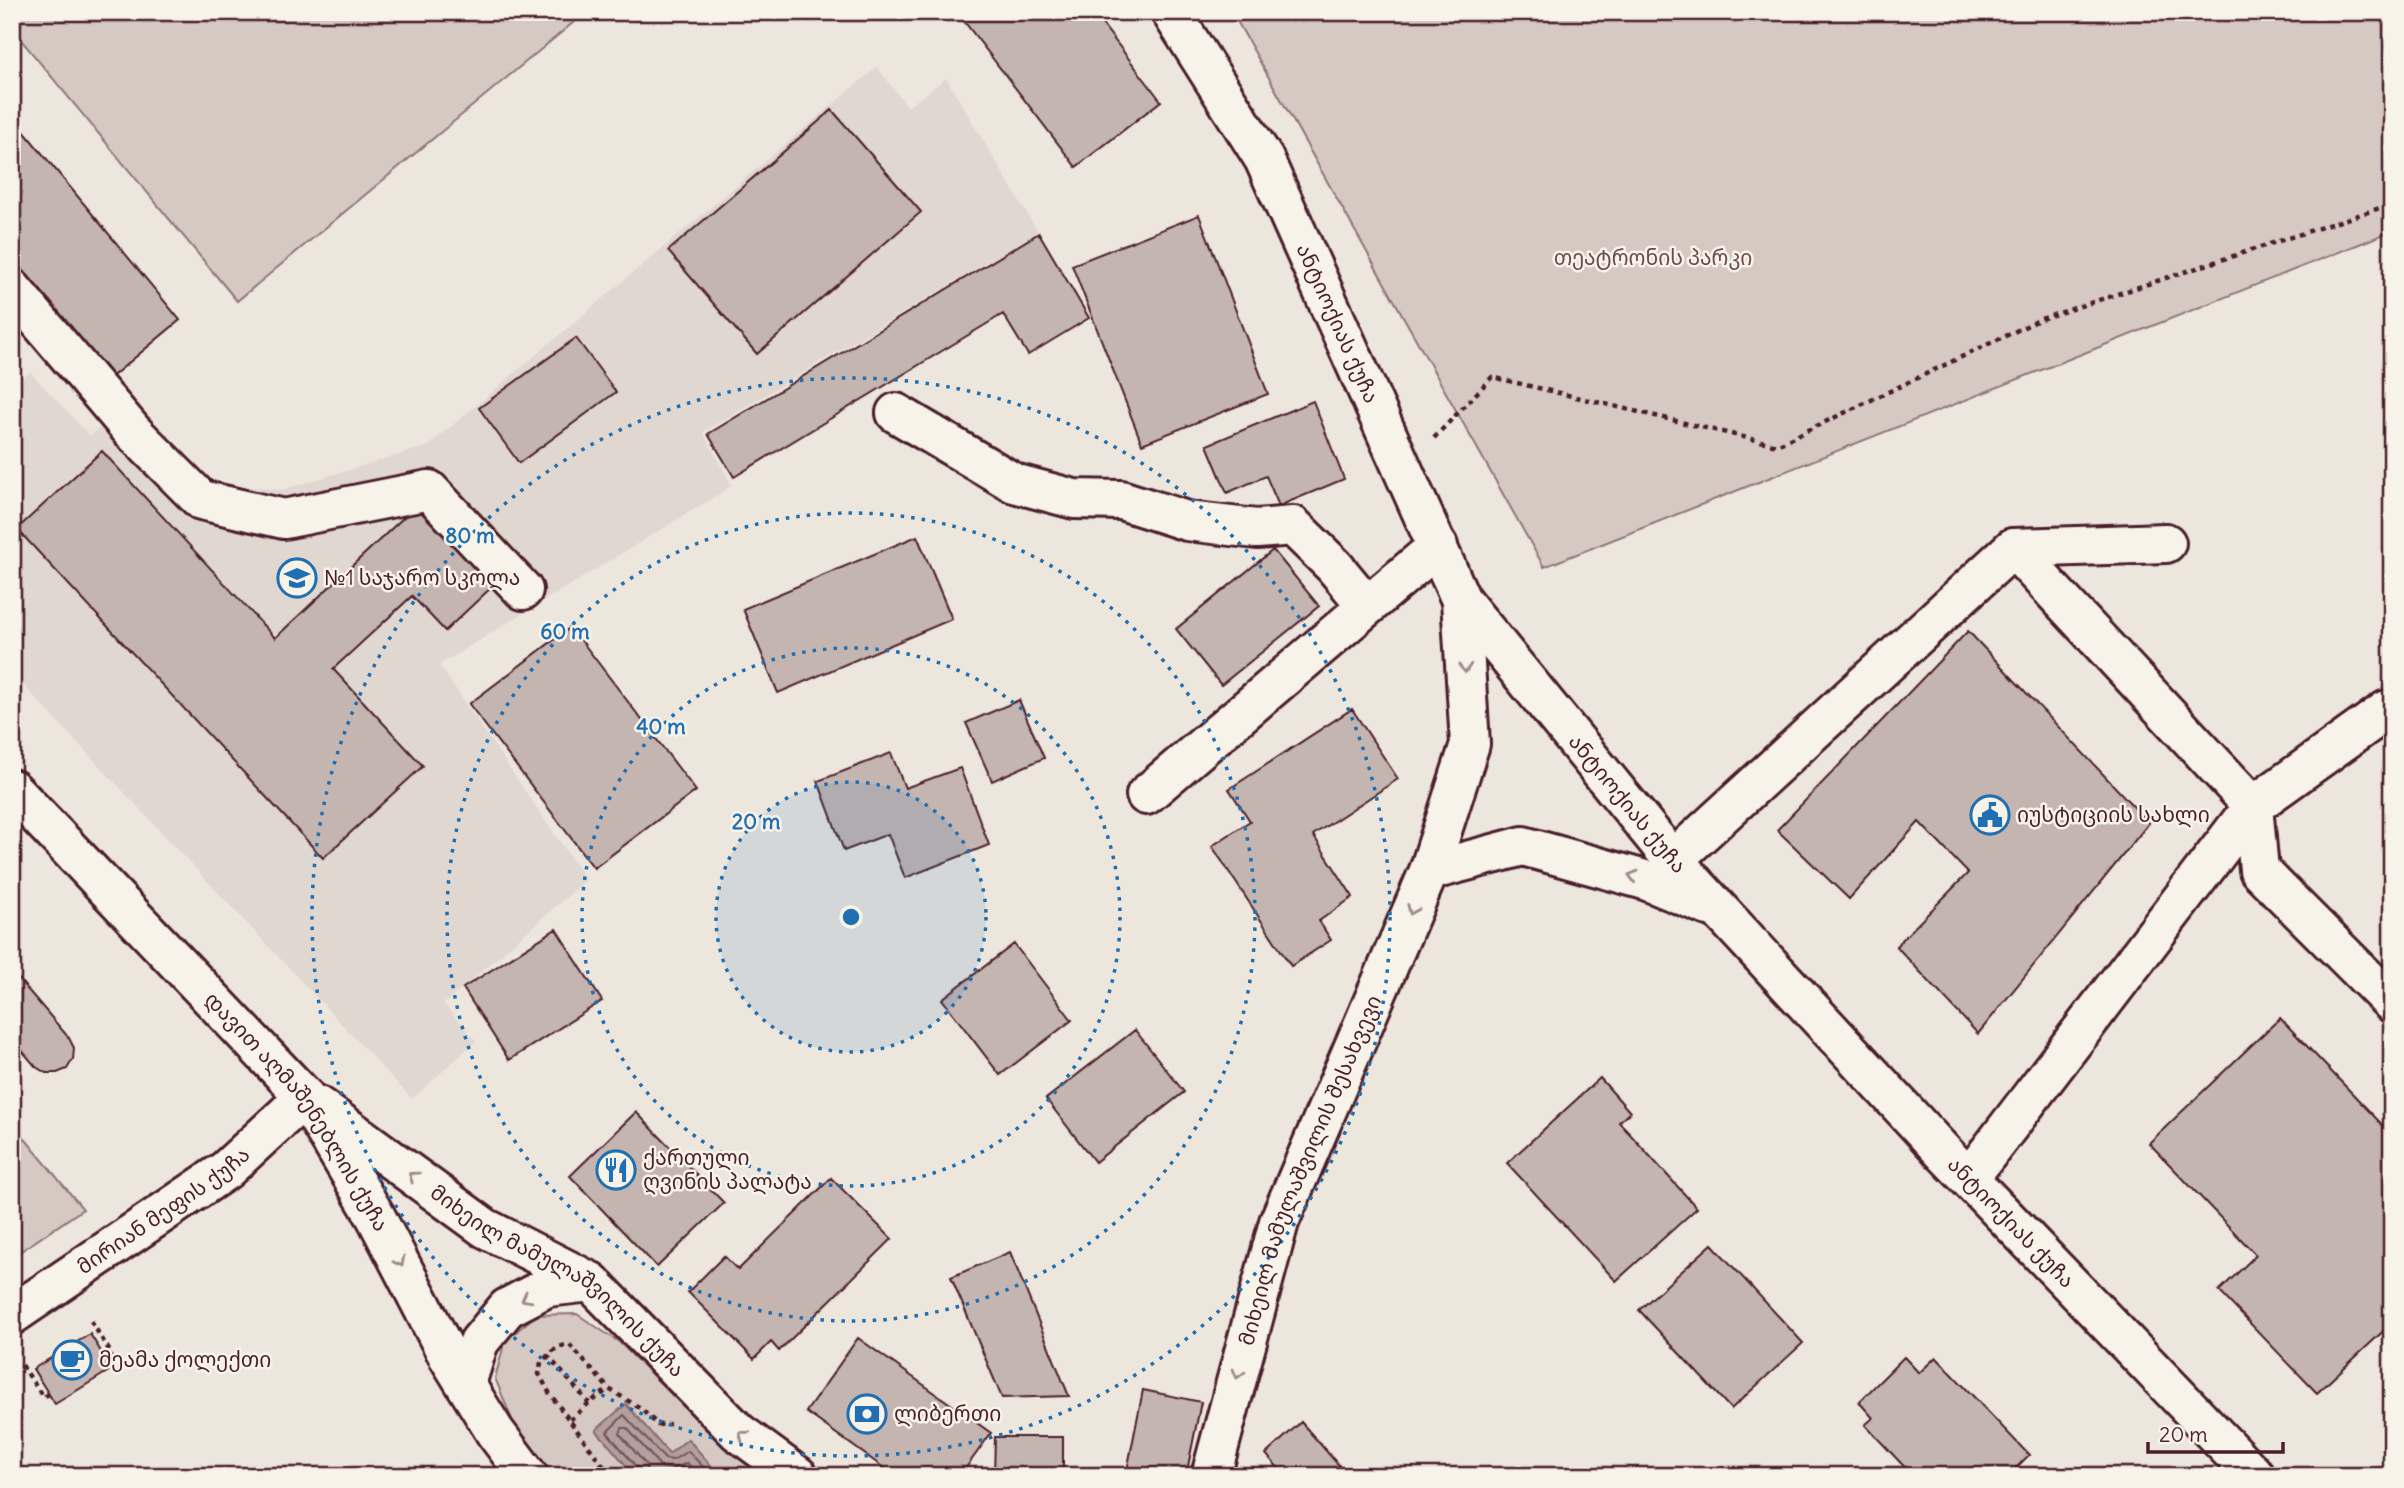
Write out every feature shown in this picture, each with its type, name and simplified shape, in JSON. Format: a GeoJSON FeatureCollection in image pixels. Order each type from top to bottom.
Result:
{"type":"FeatureCollection","features":[{"type":"Feature","properties":{"kind":"street","name":"ანტიოქიას ქუჩა"},"geometry":{"type":"LineString","coordinates":[[1171,12],[1264,159],[1461,600],[1673,860],[1719,911],[1969,1178],[2255,1476]]}},
{"type":"Feature","properties":{"kind":"street"},"geometry":{"type":"LineString","coordinates":[[12,289],[133,432],[201,500],[284,519],[429,490],[523,590]]}},
{"type":"Feature","properties":{"kind":"street"},"geometry":{"type":"LineString","coordinates":[[896,413],[1014,483],[1074,499],[1121,499],[1187,521],[1257,529],[1293,526],[1334,566],[1367,606]]}},
{"type":"Feature","properties":{"kind":"street"},"geometry":{"type":"LineString","coordinates":[[1673,860],[2013,548],[2166,543]]}},
{"type":"Feature","properties":{"kind":"street"},"geometry":{"type":"LineString","coordinates":[[1146,795],[1438,545]]}},
{"type":"Feature","properties":{"kind":"street"},"geometry":{"type":"LineString","coordinates":[[2013,548],[2253,806],[2259,870],[2392,1003]]}},
{"type":"Feature","properties":{"kind":"street","name":"მიხეილ მამულაშვილის შესახვევი"},"geometry":{"type":"LineString","coordinates":[[1211,1476],[1279,1223],[1429,871],[1470,744],[1461,600]]}},
{"type":"Feature","properties":{"kind":"street"},"geometry":{"type":"LineString","coordinates":[[1969,1178],[2253,806],[2387,710]]}},
{"type":"Feature","properties":{"kind":"street","name":"დავით აღმაშენებლის ქუჩა"},"geometry":{"type":"LineString","coordinates":[[12,789],[305,1097],[376,1217],[448,1356],[495,1432],[528,1476]]}},
{"type":"Feature","properties":{"kind":"street"},"geometry":{"type":"LineString","coordinates":[[1429,871],[1523,846],[1645,880],[1719,911]]}},
{"type":"Feature","properties":{"kind":"street","name":"მიხეილ მამულაშვილის ქუჩა"},"geometry":{"type":"LineString","coordinates":[[305,1097],[485,1228],[591,1282],[738,1432],[798,1476]]}},
{"type":"Feature","properties":{"kind":"street","name":"მირიან მეფის ქუჩა"},"geometry":{"type":"LineString","coordinates":[[12,1315],[226,1170],[305,1097]]}},
{"type":"Feature","properties":{"kind":"street"},"geometry":{"type":"LineString","coordinates":[[466,1384],[479,1342],[507,1308],[547,1287],[591,1282]]}},
{"type":"Feature","properties":{"kind":"path"},"geometry":{"type":"LineString","coordinates":[[1404,470],[1492,377],[1777,445],[2041,319],[2392,204]]}},
{"type":"Feature","properties":{"kind":"path"},"geometry":{"type":"LineString","coordinates":[[91,1321],[111,1355],[105,1359]]}},
{"type":"Feature","properties":{"kind":"path"},"geometry":{"type":"LineString","coordinates":[[607,1476],[604,1467],[539,1374],[541,1362],[556,1348],[569,1343],[610,1389],[640,1408],[658,1424],[680,1424]]}},
{"type":"Feature","properties":{"kind":"path"},"geometry":{"type":"LineString","coordinates":[[547,1355],[589,1402]]}},
{"type":"Feature","properties":{"kind":"path"},"geometry":{"type":"LineString","coordinates":[[22,1365],[43,1397],[49,1394]]}},
{"type":"Feature","properties":{"kind":"path"},"geometry":{"type":"LineString","coordinates":[[570,1420],[589,1402],[610,1389]]}},
{"type":"Feature","properties":{"kind":"shaded area","name":"№1 საჯარო სკოლა"},"geometry":{"type":"Polygon","coordinates":[[[877,67],[908,107],[946,78],[1038,232],[703,432],[732,486],[439,665],[586,880],[444,1004],[476,1041],[412,1099],[12,673],[12,388],[30,372],[90,436],[132,399],[205,482],[282,490],[428,446],[877,67]]]}},
{"type":"Feature","properties":{"kind":"green space"},"geometry":{"type":"Polygon","coordinates":[[[12,12],[586,12],[237,301],[12,29],[12,12]]]}},
{"type":"Feature","properties":{"kind":"green space","name":"თეატრონის პარკი"},"geometry":{"type":"Polygon","coordinates":[[[1232,12],[2392,12],[2392,231],[1544,567],[1232,12]]]}},
{"type":"Feature","properties":{"kind":"green space"},"geometry":{"type":"Polygon","coordinates":[[[12,1123],[83,1209],[12,1257],[12,1123]]]}},
{"type":"Feature","properties":{"kind":"green space"},"geometry":{"type":"Polygon","coordinates":[[[577,1314],[619,1342],[724,1446],[761,1476],[553,1476],[515,1427],[495,1378],[505,1341],[536,1315],[577,1314]]]}},
{"type":"Feature","properties":{"kind":"water"},"geometry":{"type":"Polygon","coordinates":[[[626,1404],[669,1454],[688,1439],[715,1470],[709,1476],[635,1476],[596,1430],[626,1404]]]}},
{"type":"Feature","properties":{"kind":"building"},"geometry":{"type":"Polygon","coordinates":[[[957,12],[1093,12],[1161,101],[1076,167],[957,12]]]}},
{"type":"Feature","properties":{"kind":"building"},"geometry":{"type":"Polygon","coordinates":[[[832,110],[921,212],[757,354],[668,251],[832,110]]]}},
{"type":"Feature","properties":{"kind":"building"},"geometry":{"type":"Polygon","coordinates":[[[12,117],[180,320],[109,379],[12,262],[12,117]]]}},
{"type":"Feature","properties":{"kind":"building"},"geometry":{"type":"Polygon","coordinates":[[[1199,215],[1268,394],[1142,444],[1072,265],[1199,215]]]}},
{"type":"Feature","properties":{"kind":"building"},"geometry":{"type":"Polygon","coordinates":[[[1039,233],[1089,318],[1028,355],[1003,314],[734,477],[708,434],[1039,233]]]}},
{"type":"Feature","properties":{"kind":"building"},"geometry":{"type":"Polygon","coordinates":[[[576,338],[616,392],[519,463],[479,408],[576,338]]]}},
{"type":"Feature","properties":{"kind":"building"},"geometry":{"type":"Polygon","coordinates":[[[1313,401],[1344,479],[1279,506],[1266,476],[1227,493],[1207,445],[1313,401]]]}},
{"type":"Feature","properties":{"kind":"building"},"geometry":{"type":"Polygon","coordinates":[[[102,451],[275,638],[420,502],[496,583],[445,631],[412,596],[333,669],[423,766],[323,858],[17,529],[102,451]]]}},
{"type":"Feature","properties":{"kind":"building"},"geometry":{"type":"Polygon","coordinates":[[[917,536],[952,619],[778,693],[743,609],[917,536]]]}},
{"type":"Feature","properties":{"kind":"building"},"geometry":{"type":"Polygon","coordinates":[[[1273,550],[1319,606],[1221,685],[1176,629],[1273,550]]]}},
{"type":"Feature","properties":{"kind":"building"},"geometry":{"type":"Polygon","coordinates":[[[571,627],[696,791],[594,868],[469,704],[571,627]]]}},
{"type":"Feature","properties":{"kind":"building"},"geometry":{"type":"Polygon","coordinates":[[[1968,631],[2149,823],[1978,1034],[1896,946],[1968,873],[1919,822],[1849,899],[1777,830],[1968,631]]]}},
{"type":"Feature","properties":{"kind":"building"},"geometry":{"type":"Polygon","coordinates":[[[1019,700],[1044,758],[992,781],[966,723],[1019,700]]]}},
{"type":"Feature","properties":{"kind":"building"},"geometry":{"type":"Polygon","coordinates":[[[1352,709],[1398,779],[1313,835],[1353,897],[1319,921],[1331,940],[1291,966],[1212,846],[1250,821],[1229,789],[1352,709]]]}},
{"type":"Feature","properties":{"kind":"building"},"geometry":{"type":"Polygon","coordinates":[[[891,753],[905,788],[960,768],[989,845],[905,878],[888,834],[844,851],[818,781],[891,753]]]}},
{"type":"Feature","properties":{"kind":"building"},"geometry":{"type":"Polygon","coordinates":[[[556,929],[602,1001],[509,1060],[463,988],[556,929]]]}},
{"type":"Feature","properties":{"kind":"building"},"geometry":{"type":"Polygon","coordinates":[[[1014,944],[1072,1020],[1000,1075],[942,999],[1014,944]]]}},
{"type":"Feature","properties":{"kind":"building"},"geometry":{"type":"Polygon","coordinates":[[[16,976],[69,1038],[74,1048],[73,1059],[67,1069],[46,1073],[36,1067],[12,1039],[12,979],[16,976]]]}},
{"type":"Feature","properties":{"kind":"building"},"geometry":{"type":"Polygon","coordinates":[[[2280,1018],[2392,1135],[2392,1323],[2317,1393],[2219,1291],[2256,1255],[2149,1143],[2280,1018]]]}},
{"type":"Feature","properties":{"kind":"building"},"geometry":{"type":"Polygon","coordinates":[[[1135,1030],[1184,1092],[1095,1162],[1046,1099],[1135,1030]]]}},
{"type":"Feature","properties":{"kind":"building"},"geometry":{"type":"Polygon","coordinates":[[[1600,1078],[1630,1112],[1619,1122],[1697,1208],[1616,1281],[1507,1163],[1600,1078]]]}},
{"type":"Feature","properties":{"kind":"building"},"geometry":{"type":"Polygon","coordinates":[[[636,1112],[724,1203],[657,1267],[570,1176],[636,1112]]]}},
{"type":"Feature","properties":{"kind":"building"},"geometry":{"type":"Polygon","coordinates":[[[831,1178],[892,1239],[779,1351],[771,1342],[754,1359],[688,1292],[724,1256],[738,1270],[831,1178]]]}},
{"type":"Feature","properties":{"kind":"building"},"geometry":{"type":"Polygon","coordinates":[[[1712,1244],[1803,1343],[1731,1409],[1639,1310],[1712,1244]]]}},
{"type":"Feature","properties":{"kind":"building"},"geometry":{"type":"Polygon","coordinates":[[[1010,1252],[1069,1396],[1002,1398],[951,1277],[1010,1252]]]}},
{"type":"Feature","properties":{"kind":"building"},"geometry":{"type":"Polygon","coordinates":[[[90,1334],[112,1369],[55,1404],[33,1369],[90,1334]]]}},
{"type":"Feature","properties":{"kind":"building"},"geometry":{"type":"Polygon","coordinates":[[[858,1338],[991,1433],[960,1476],[895,1476],[806,1412],[858,1338]]]}},
{"type":"Feature","properties":{"kind":"building"},"geometry":{"type":"Polygon","coordinates":[[[1904,1357],[1919,1373],[1936,1357],[2029,1455],[2008,1476],[1913,1476],[1865,1425],[1873,1418],[1859,1402],[1904,1357]]]}},
{"type":"Feature","properties":{"kind":"building"},"geometry":{"type":"Polygon","coordinates":[[[1143,1390],[1201,1402],[1186,1476],[1126,1476],[1143,1390]]]}},
{"type":"Feature","properties":{"kind":"building"},"geometry":{"type":"Polygon","coordinates":[[[1301,1422],[1348,1476],[1285,1476],[1266,1454],[1301,1422]]]}},
{"type":"Feature","properties":{"kind":"building"},"geometry":{"type":"Polygon","coordinates":[[[995,1437],[1063,1437],[1063,1476],[994,1476],[995,1437]]]}},
{"type":"Feature","properties":{"kind":"place","name":"№1 საჯარო სკოლა"},"geometry":{"type":"Point","coordinates":[297,578]}},
{"type":"Feature","properties":{"kind":"place","name":"იუსტიციის სახლი"},"geometry":{"type":"Point","coordinates":[1990,815]}},
{"type":"Feature","properties":{"kind":"place","name":"ქართული ღვინის პალატა"},"geometry":{"type":"Point","coordinates":[616,1170]}},
{"type":"Feature","properties":{"kind":"place","name":"მეამა ქოლექთი"},"geometry":{"type":"Point","coordinates":[72,1360]}},
{"type":"Feature","properties":{"kind":"place","name":"ლიბერთი"},"geometry":{"type":"Point","coordinates":[867,1414]}}]}
